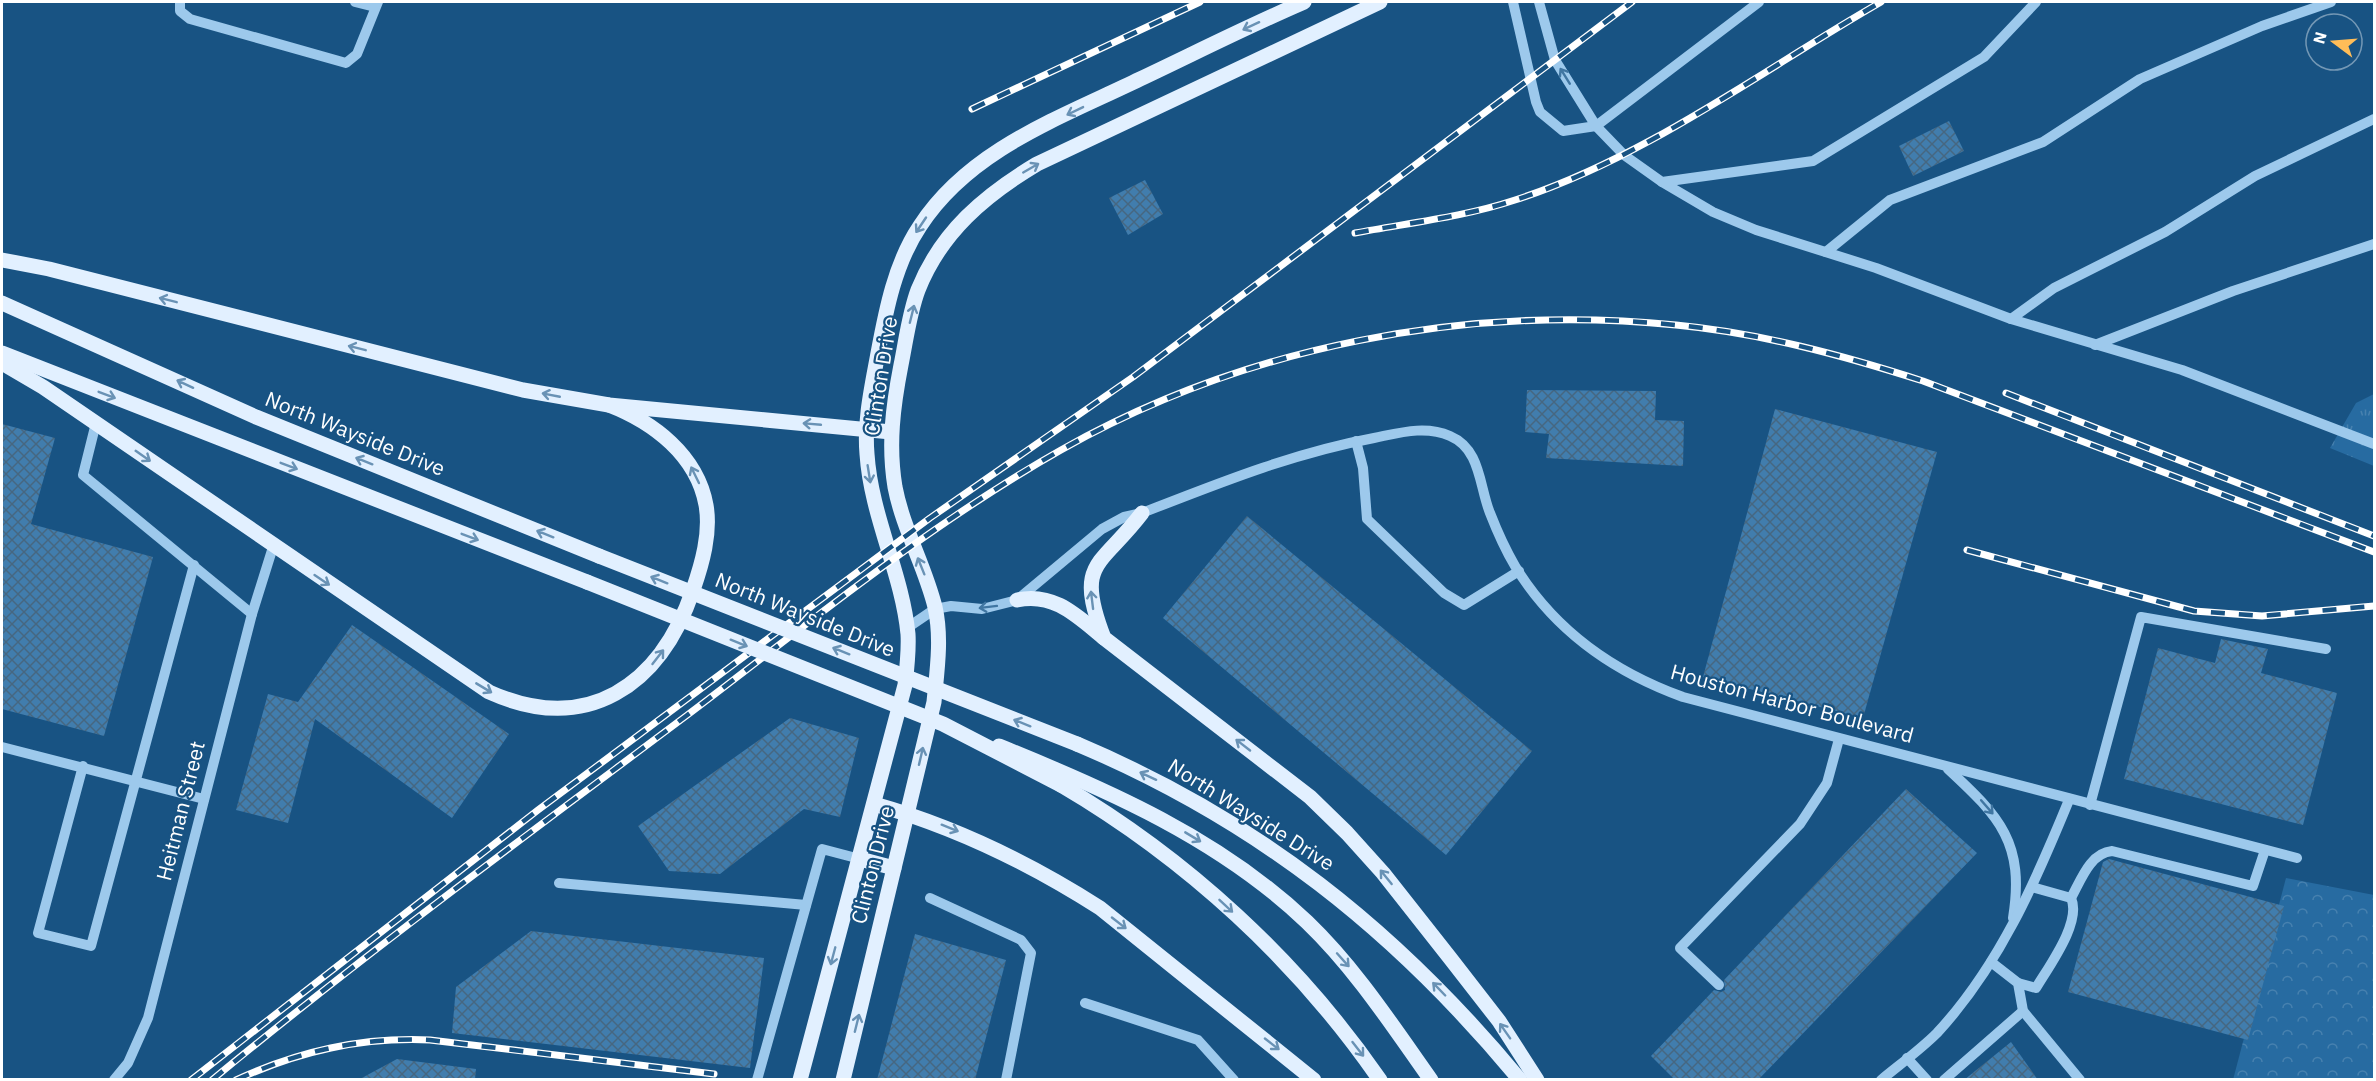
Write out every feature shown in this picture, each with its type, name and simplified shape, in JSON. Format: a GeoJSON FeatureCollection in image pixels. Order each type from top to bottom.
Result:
{"type":"FeatureCollection","features":[{"type":"Feature","properties":{"kind":"main road","name":"Clinton Drive"},"geometry":{"type":"LineString","coordinates":[[800,1080],[905,685],[908,653],[907,628],[873,496],[867,453],[867,430],[881,339],[902,261],[920,224],[953,186],[973,169],[1021,136],[1304,2]]}},
{"type":"Feature","properties":{"kind":"main road","name":"Clinton Drive"},"geometry":{"type":"LineString","coordinates":[[843,1080],[934,702],[938,650],[935,609],[902,514],[892,460],[891,432],[896,391],[918,291],[950,235],[982,200],[1037,164],[1380,2]]}},
{"type":"Feature","properties":{"kind":"main road"},"geometry":{"type":"LineString","coordinates":[[2,260],[49,269],[523,390],[609,405],[891,432]]}},
{"type":"Feature","properties":{"kind":"main road","name":"North Wayside Drive"},"geometry":{"type":"LineString","coordinates":[[2,303],[256,417],[599,556],[1077,744],[1157,779],[1195,800],[1317,881],[1408,957],[1468,1019],[1520,1080]]}},
{"type":"Feature","properties":{"kind":"main road"},"geometry":{"type":"LineString","coordinates":[[2,353],[943,724],[1177,828],[1231,861],[1281,898],[1350,969],[1431,1080]]}},
{"type":"Feature","properties":{"kind":"main road"},"geometry":{"type":"LineString","coordinates":[[2,363],[43,387],[273,547],[489,692],[530,708],[551,710],[599,701],[623,690],[643,675],[669,641],[686,611],[695,585],[707,527],[706,504],[689,463],[672,443],[650,425],[632,414],[609,405]]}},
{"type":"Feature","properties":{"kind":"main road"},"geometry":{"type":"LineString","coordinates":[[1104,638],[1091,605],[1092,580],[1102,555],[1127,533],[1142,513]]}},
{"type":"Feature","properties":{"kind":"main road"},"geometry":{"type":"LineString","coordinates":[[1017,600],[1029,597],[1052,600],[1063,606],[1310,797],[1383,873],[1499,1021],[1537,1080]]}},
{"type":"Feature","properties":{"kind":"main road"},"geometry":{"type":"LineString","coordinates":[[1063,779],[1196,878],[1236,915],[1326,1007],[1380,1080]]}},
{"type":"Feature","properties":{"kind":"main road"},"geometry":{"type":"LineString","coordinates":[[874,804],[943,825],[1011,855],[1100,908],[1314,1080]]}},
{"type":"Feature","properties":{"kind":"main road"},"geometry":{"type":"LineString","coordinates":[[860,859],[894,868]]}},
{"type":"Feature","properties":{"kind":"street"},"geometry":{"type":"LineString","coordinates":[[180,2],[180,11],[190,19],[346,63],[357,54],[376,4],[355,2]]}},
{"type":"Feature","properties":{"kind":"street"},"geometry":{"type":"LineString","coordinates":[[1513,2],[1540,112],[1563,131],[1596,126],[1759,2]]}},
{"type":"Feature","properties":{"kind":"street"},"geometry":{"type":"LineString","coordinates":[[1539,2],[1555,60],[1596,126],[1624,155],[1662,182],[1713,213],[1876,268],[2011,319],[2182,370],[2374,444]]}},
{"type":"Feature","properties":{"kind":"street"},"geometry":{"type":"LineString","coordinates":[[1662,182],[1813,160],[1984,57],[2036,2]]}},
{"type":"Feature","properties":{"kind":"street"},"geometry":{"type":"LineString","coordinates":[[1826,252],[1890,200],[2043,142],[2140,80],[2262,26],[2331,2]]}},
{"type":"Feature","properties":{"kind":"street"},"geometry":{"type":"LineString","coordinates":[[2011,319],[2054,288],[2165,232],[2255,176],[2374,119]]}},
{"type":"Feature","properties":{"kind":"street"},"geometry":{"type":"LineString","coordinates":[[2095,345],[2233,291],[2374,244]]}},
{"type":"Feature","properties":{"kind":"street"},"geometry":{"type":"LineString","coordinates":[[96,423],[83,475],[252,614]]}},
{"type":"Feature","properties":{"kind":"street","name":"Houston Harbor Boulevard"},"geometry":{"type":"LineString","coordinates":[[935,609],[951,606],[982,609],[1017,600],[1102,529],[1125,517],[1142,513],[1272,462],[1356,441],[1417,430],[1440,432],[1460,441],[1473,457],[1489,511],[1519,571],[1555,618],[1602,658],[1636,677],[1683,698],[2297,858]]}},
{"type":"Feature","properties":{"kind":"street"},"geometry":{"type":"LineString","coordinates":[[1356,441],[1363,468],[1367,519],[1444,593],[1464,605],[1519,571]]}},
{"type":"Feature","properties":{"kind":"street","name":"Heitman Street"},"geometry":{"type":"LineString","coordinates":[[114,1080],[128,1063],[148,1018],[252,614],[273,547]]}},
{"type":"Feature","properties":{"kind":"street"},"geometry":{"type":"LineString","coordinates":[[83,766],[38,933],[91,946],[194,565]]}},
{"type":"Feature","properties":{"kind":"street"},"geometry":{"type":"LineString","coordinates":[[907,628],[935,609]]}},
{"type":"Feature","properties":{"kind":"street"},"geometry":{"type":"LineString","coordinates":[[2090,805],[2141,617],[2326,649]]}},
{"type":"Feature","properties":{"kind":"street"},"geometry":{"type":"LineString","coordinates":[[1719,985],[1680,948],[1800,824],[1827,783],[1839,739]]}},
{"type":"Feature","properties":{"kind":"street"},"geometry":{"type":"LineString","coordinates":[[2,747],[204,799]]}},
{"type":"Feature","properties":{"kind":"street"},"geometry":{"type":"LineString","coordinates":[[1945,767],[1989,808],[2005,833],[2015,865],[2017,885],[2012,927]]}},
{"type":"Feature","properties":{"kind":"street"},"geometry":{"type":"LineString","coordinates":[[1881,1080],[1936,1034],[1991,962],[2032,887],[2069,800]]}},
{"type":"Feature","properties":{"kind":"street"},"geometry":{"type":"LineString","coordinates":[[756,1080],[822,849],[860,859]]}},
{"type":"Feature","properties":{"kind":"street"},"geometry":{"type":"LineString","coordinates":[[2071,898],[2092,861],[2103,852],[2112,851],[2253,886],[2265,850]]}},
{"type":"Feature","properties":{"kind":"street"},"geometry":{"type":"LineString","coordinates":[[559,883],[806,905]]}},
{"type":"Feature","properties":{"kind":"street"},"geometry":{"type":"LineString","coordinates":[[1991,962],[2018,983],[2036,988],[2068,933],[2074,904],[2071,898],[2032,887]]}},
{"type":"Feature","properties":{"kind":"street"},"geometry":{"type":"LineString","coordinates":[[930,898],[1021,940],[1031,953],[1006,1080]]}},
{"type":"Feature","properties":{"kind":"street"},"geometry":{"type":"LineString","coordinates":[[2018,983],[2023,1011],[2080,1080]]}},
{"type":"Feature","properties":{"kind":"street"},"geometry":{"type":"LineString","coordinates":[[1085,1003],[1198,1040],[1234,1080]]}},
{"type":"Feature","properties":{"kind":"street"},"geometry":{"type":"LineString","coordinates":[[1944,1080],[2023,1011]]}},
{"type":"Feature","properties":{"kind":"street"},"geometry":{"type":"LineString","coordinates":[[1907,1058],[1927,1080]]}},
{"type":"Feature","properties":{"kind":"green space"},"geometry":{"type":"Polygon","coordinates":[[[2374,394],[2374,466],[2330,448],[2356,403],[2374,394]]]}},
{"type":"Feature","properties":{"kind":"green space"},"geometry":{"type":"Polygon","coordinates":[[[2286,878],[2374,895],[2374,1079],[2233,1080],[2286,878]]]}},
{"type":"Feature","properties":{"kind":"building"},"geometry":{"type":"Polygon","coordinates":[[[1949,121],[1964,151],[1913,176],[1899,146],[1949,121]]]}},
{"type":"Feature","properties":{"kind":"building"},"geometry":{"type":"Polygon","coordinates":[[[1145,180],[1163,214],[1128,235],[1109,198],[1145,180]]]}},
{"type":"Feature","properties":{"kind":"building"},"geometry":{"type":"Polygon","coordinates":[[[1527,390],[1656,391],[1655,420],[1684,421],[1683,466],[1546,458],[1549,434],[1525,432],[1527,390]]]}},
{"type":"Feature","properties":{"kind":"building"},"geometry":{"type":"Polygon","coordinates":[[[1775,409],[1937,452],[1863,718],[1703,677],[1775,409]]]}},
{"type":"Feature","properties":{"kind":"building"},"geometry":{"type":"Polygon","coordinates":[[[2,424],[55,438],[31,524],[153,557],[104,736],[2,709],[2,424]]]}},
{"type":"Feature","properties":{"kind":"building"},"geometry":{"type":"Polygon","coordinates":[[[1247,516],[1532,751],[1446,855],[1163,618],[1247,516]]]}},
{"type":"Feature","properties":{"kind":"building"},"geometry":{"type":"Polygon","coordinates":[[[352,625],[509,734],[452,818],[315,719],[288,823],[236,810],[268,694],[298,702],[352,625]]]}},
{"type":"Feature","properties":{"kind":"building"},"geometry":{"type":"Polygon","coordinates":[[[2221,639],[2268,649],[2261,673],[2337,693],[2303,825],[2124,779],[2158,648],[2215,663],[2221,639]]]}},
{"type":"Feature","properties":{"kind":"building"},"geometry":{"type":"Polygon","coordinates":[[[790,718],[859,738],[840,817],[804,809],[720,874],[669,871],[638,826],[790,718]]]}},
{"type":"Feature","properties":{"kind":"building"},"geometry":{"type":"Polygon","coordinates":[[[1906,789],[1977,853],[1758,1080],[1675,1080],[1651,1056],[1714,990],[1721,992],[1725,990],[1724,980],[1906,789]]]}},
{"type":"Feature","properties":{"kind":"building"},"geometry":{"type":"Polygon","coordinates":[[[2109,859],[2284,906],[2248,1040],[2068,992],[2103,862],[2109,859]]]}},
{"type":"Feature","properties":{"kind":"building"},"geometry":{"type":"Polygon","coordinates":[[[531,931],[764,958],[750,1068],[452,1033],[456,987],[531,931]]]}},
{"type":"Feature","properties":{"kind":"building"},"geometry":{"type":"Polygon","coordinates":[[[915,934],[1006,960],[975,1080],[877,1080],[915,934]]]}},
{"type":"Feature","properties":{"kind":"building"},"geometry":{"type":"Polygon","coordinates":[[[2011,1042],[2038,1080],[1964,1080],[2011,1042]]]}},
{"type":"Feature","properties":{"kind":"building"},"geometry":{"type":"Polygon","coordinates":[[[397,1059],[476,1069],[475,1080],[358,1080],[397,1059]]]}},
{"type":"Feature","properties":{"kind":"railway"},"geometry":{"type":"LineString","coordinates":[[972,109],[1200,2]]}},
{"type":"Feature","properties":{"kind":"railway"},"geometry":{"type":"LineString","coordinates":[[191,1080],[538,810],[930,518],[1133,377],[1632,2]]}},
{"type":"Feature","properties":{"kind":"railway"},"geometry":{"type":"LineString","coordinates":[[1355,233],[1476,211],[1515,200],[1563,182],[1657,137],[1881,2]]}},
{"type":"Feature","properties":{"kind":"railway"},"geometry":{"type":"LineString","coordinates":[[212,1080],[447,895],[869,577],[963,510],[1061,450],[1132,414],[1205,384],[1281,359],[1359,341],[1438,328],[1517,321],[1597,320],[1676,325],[1739,333],[1862,362],[1923,381],[2374,552]]}},
{"type":"Feature","properties":{"kind":"railway"},"geometry":{"type":"LineString","coordinates":[[2006,393],[2374,536]]}},
{"type":"Feature","properties":{"kind":"railway"},"geometry":{"type":"LineString","coordinates":[[1967,550],[2194,611],[2262,616],[2374,606]]}},
{"type":"Feature","properties":{"kind":"railway"},"geometry":{"type":"LineString","coordinates":[[236,1080],[283,1061],[331,1048],[404,1040],[430,1040],[714,1074]]}}]}
